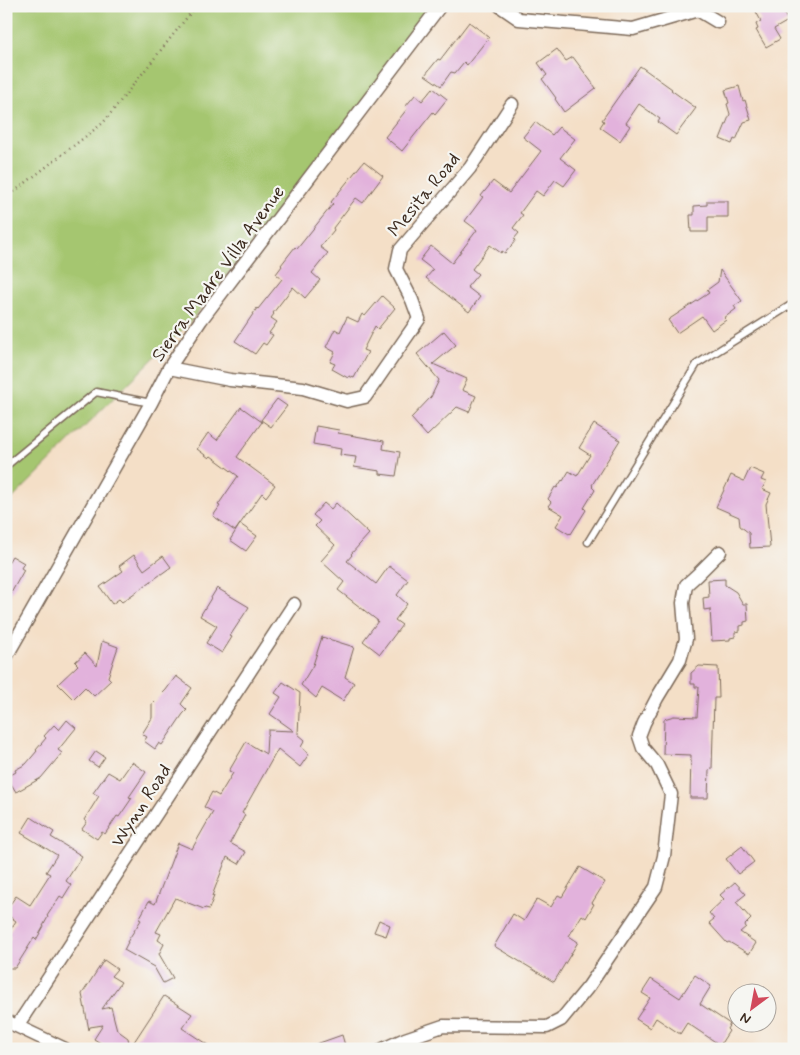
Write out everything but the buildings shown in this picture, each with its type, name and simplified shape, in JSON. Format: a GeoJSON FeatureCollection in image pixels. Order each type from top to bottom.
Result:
{"type":"FeatureCollection","features":[{"type":"Feature","properties":{"kind":"street","name":"Sierra Madre Villa Avenue"},"geometry":{"type":"LineString","coordinates":[[6,657],[151,403],[169,368],[201,320],[440,6]]}},
{"type":"Feature","properties":{"kind":"street"},"geometry":{"type":"LineString","coordinates":[[500,6],[519,19],[633,29],[698,10],[718,22]]}},
{"type":"Feature","properties":{"kind":"street","name":"Mesita Road"},"geometry":{"type":"LineString","coordinates":[[169,368],[230,380],[303,388],[347,401],[365,397],[419,319],[412,300],[396,270],[400,250],[470,168],[512,104]]}},
{"type":"Feature","properties":{"kind":"street"},"geometry":{"type":"LineString","coordinates":[[383,1049],[443,1026],[546,1027],[561,1020],[589,986],[656,887],[664,856],[671,794],[657,765],[643,748],[639,736],[652,706],[680,660],[686,639],[683,603],[686,585],[720,552]]}},
{"type":"Feature","properties":{"kind":"street","name":"Wynn Road"},"geometry":{"type":"LineString","coordinates":[[12,1023],[294,604]]}},
{"type":"Feature","properties":{"kind":"street"},"geometry":{"type":"LineString","coordinates":[[12,1023],[65,1049]]}},
{"type":"Feature","properties":{"kind":"lane"},"geometry":{"type":"LineString","coordinates":[[588,542],[697,364],[794,303]]}},
{"type":"Feature","properties":{"kind":"lane"},"geometry":{"type":"LineString","coordinates":[[6,466],[96,392],[151,403]]}},
{"type":"Feature","properties":{"kind":"path"},"geometry":{"type":"LineString","coordinates":[[6,198],[103,123],[196,6]]}},
{"type":"Feature","properties":{"kind":"green space"},"geometry":{"type":"Polygon","coordinates":[[[6,6],[439,6],[189,323],[6,505],[6,6]]]}}]}
